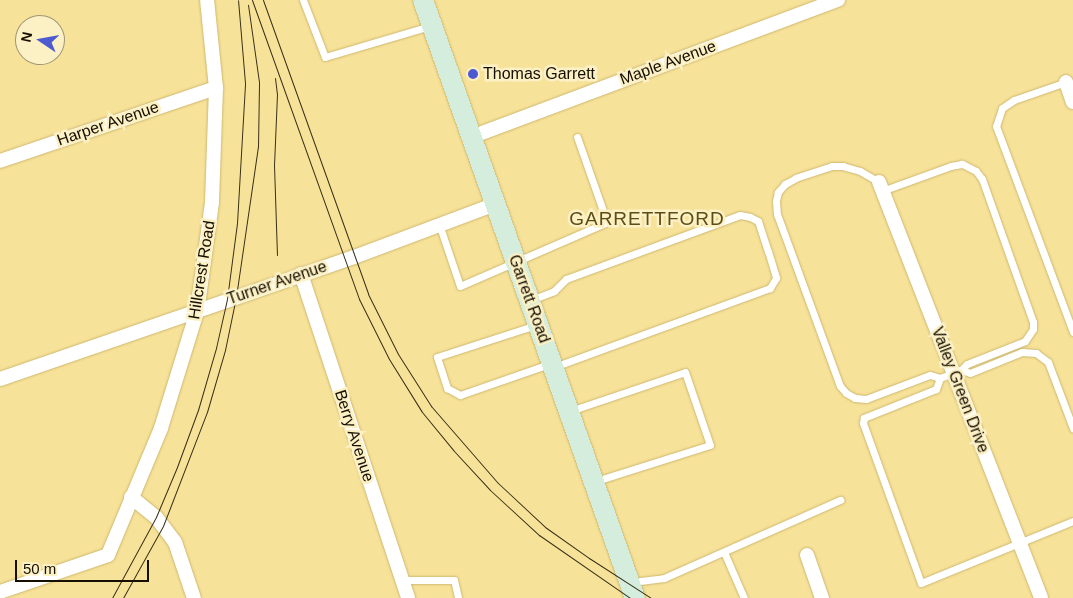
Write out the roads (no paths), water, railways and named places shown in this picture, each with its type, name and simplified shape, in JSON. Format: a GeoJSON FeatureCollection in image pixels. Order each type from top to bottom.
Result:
{"type":"FeatureCollection","features":[{"type":"Feature","properties":{"kind":"main road","name":"Garrett Road"},"geometry":{"type":"LineString","coordinates":[[423,0],[633,590]]}},
{"type":"Feature","properties":{"kind":"street","name":"Hillcrest Road"},"geometry":{"type":"LineString","coordinates":[[0,592],[108,555],[161,428],[197,312],[212,202],[216,88],[207,0]]}},
{"type":"Feature","properties":{"kind":"street","name":"Maple Avenue"},"geometry":{"type":"LineString","coordinates":[[471,137],[838,0]]}},
{"type":"Feature","properties":{"kind":"street"},"geometry":{"type":"LineString","coordinates":[[1066,82],[1073,102]]}},
{"type":"Feature","properties":{"kind":"street","name":"Harper Avenue"},"geometry":{"type":"LineString","coordinates":[[0,161],[216,88]]}},
{"type":"Feature","properties":{"kind":"street","name":"Valley Green Drive"},"geometry":{"type":"LineString","coordinates":[[880,186],[1041,598]]}},
{"type":"Feature","properties":{"kind":"street","name":"Turner Avenue"},"geometry":{"type":"LineString","coordinates":[[0,379],[197,312],[226,299],[496,204]]}},
{"type":"Feature","properties":{"kind":"street","name":"Berry Avenue"},"geometry":{"type":"LineString","coordinates":[[301,274],[408,598]]}},
{"type":"Feature","properties":{"kind":"street"},"geometry":{"type":"LineString","coordinates":[[131,498],[156,518],[175,542],[194,598]]}},
{"type":"Feature","properties":{"kind":"street"},"geometry":{"type":"LineString","coordinates":[[807,555],[822,598]]}},
{"type":"Feature","properties":{"kind":"lane"},"geometry":{"type":"LineString","coordinates":[[303,0],[325,57],[432,25]]}},
{"type":"Feature","properties":{"kind":"lane"},"geometry":{"type":"LineString","coordinates":[[1066,82],[1014,100],[1002,108],[996,126],[1073,332]]}},
{"type":"Feature","properties":{"kind":"lane"},"geometry":{"type":"LineString","coordinates":[[439,224],[460,286],[606,222],[577,137]]}},
{"type":"Feature","properties":{"kind":"lane"},"geometry":{"type":"LineString","coordinates":[[1073,428],[1048,362],[1036,353],[1022,352],[970,373],[952,374],[930,375],[866,399],[855,398],[846,393],[840,386],[777,214],[776,201],[778,192],[785,184],[796,178],[832,166],[843,166],[860,171],[880,186],[962,164],[976,171],[982,180],[1033,322],[1033,329],[1025,341],[967,364],[952,374],[936,389],[864,418],[863,423],[921,583],[1073,521]]}},
{"type":"Feature","properties":{"kind":"lane"},"geometry":{"type":"LineString","coordinates":[[530,301],[554,291],[566,279],[740,215],[750,217],[758,222],[776,278],[770,288],[553,365],[460,395],[447,388],[437,358],[538,325]]}},
{"type":"Feature","properties":{"kind":"lane"},"geometry":{"type":"LineString","coordinates":[[569,411],[685,372],[710,446],[594,482]]}},
{"type":"Feature","properties":{"kind":"lane"},"geometry":{"type":"LineString","coordinates":[[633,590],[840,500]]}},
{"type":"Feature","properties":{"kind":"lane"},"geometry":{"type":"LineString","coordinates":[[724,552],[744,598]]}},
{"type":"Feature","properties":{"kind":"lane"},"geometry":{"type":"LineString","coordinates":[[402,580],[454,580],[458,598]]}},
{"type":"Feature","properties":{"kind":"tram line"},"geometry":{"type":"LineString","coordinates":[[112,598],[156,517],[177,467],[198,410],[216,348],[227,299],[237,223],[245,83],[238,0]]}},
{"type":"Feature","properties":{"kind":"tram line"},"geometry":{"type":"LineString","coordinates":[[252,0],[359,299],[389,359],[422,412],[454,451],[490,490],[539,535],[630,598]]}},
{"type":"Feature","properties":{"kind":"tram line"},"geometry":{"type":"LineString","coordinates":[[263,0],[368,294],[398,354],[431,406],[498,483],[545,527],[651,598]]}},
{"type":"Feature","properties":{"kind":"tram line"},"geometry":{"type":"LineString","coordinates":[[123,598],[163,526],[207,412],[225,350],[236,297],[258,147],[259,82],[248,5]]}},
{"type":"Feature","properties":{"kind":"tram line"},"geometry":{"type":"LineString","coordinates":[[275,78],[277,94],[274,165],[277,255]]}},
{"type":"Feature","properties":{"kind":"place","name":"Thomas Garrett"},"geometry":{"type":"Point","coordinates":[473,74]}},
{"type":"Feature","properties":{"kind":"district","name":"GARRETTFORD"},"geometry":{"type":"Point","coordinates":[647,219]}}]}
